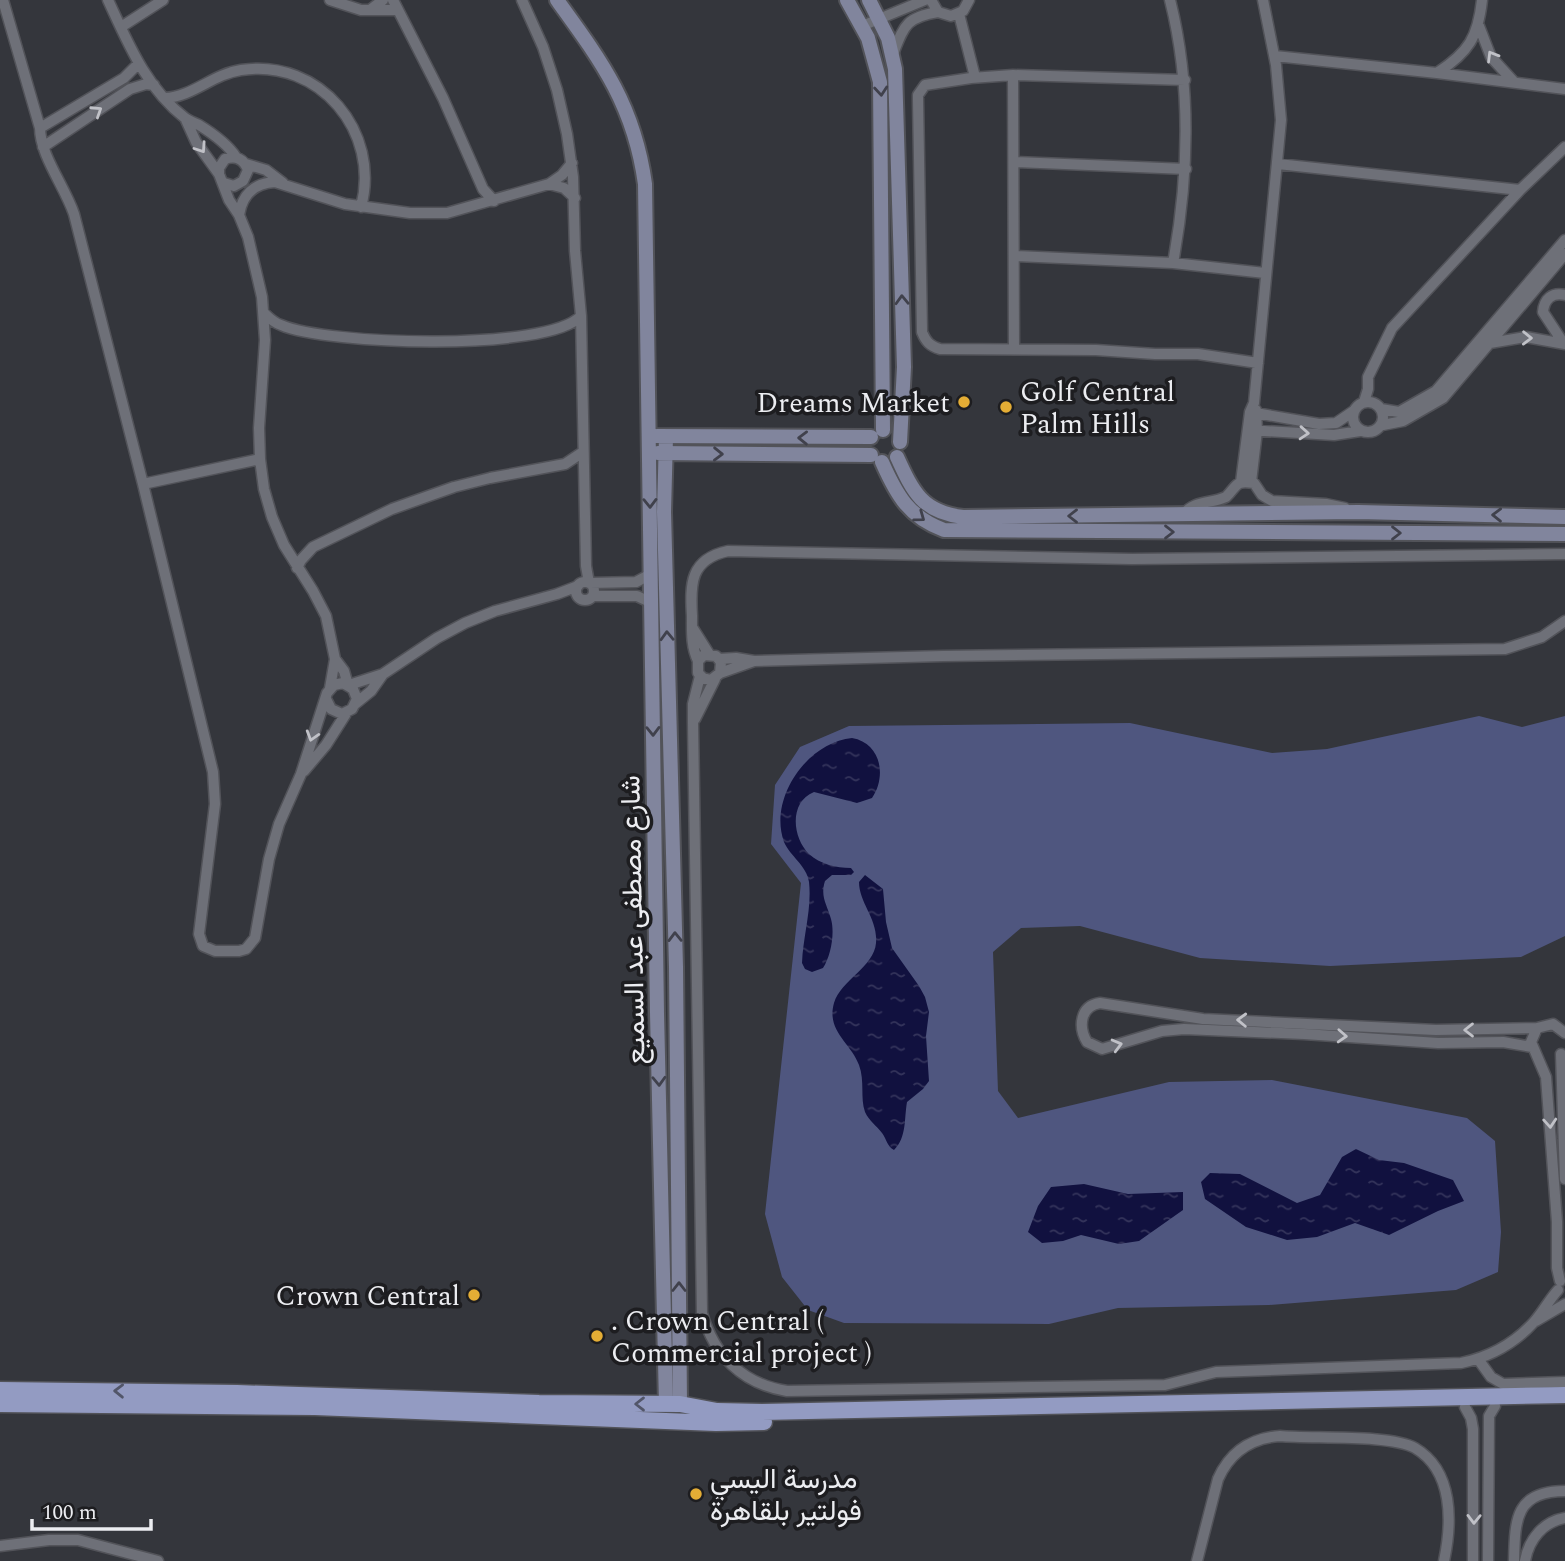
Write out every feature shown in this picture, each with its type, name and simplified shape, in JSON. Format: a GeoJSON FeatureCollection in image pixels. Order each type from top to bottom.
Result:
{"type":"FeatureCollection","features":[{"type":"Feature","properties":{"kind":"main road"},"geometry":{"type":"LineString","coordinates":[[0,1390],[237,1393],[539,1404],[673,1404],[716,1411],[874,1411],[1565,1395]]}},
{"type":"Feature","properties":{"kind":"main road"},"geometry":{"type":"LineString","coordinates":[[0,1404],[316,1407],[716,1423],[1565,1405]]}},
{"type":"Feature","properties":{"kind":"street"},"geometry":{"type":"LineString","coordinates":[[3,0],[43,146],[74,214],[214,779],[215,804],[199,934],[203,946],[208,950],[239,951],[246,949],[255,939],[269,859],[279,824],[301,774],[330,688],[335,659],[326,616],[284,545],[264,489],[260,459],[264,313],[254,259],[239,215],[229,200],[219,168],[225,159],[236,157]]}},
{"type":"Feature","properties":{"kind":"street"},"geometry":{"type":"LineString","coordinates":[[108,0],[138,64],[184,117],[206,130],[246,164],[266,170],[284,183],[314,195],[361,207],[410,214],[447,213],[550,184],[572,163]]}},
{"type":"Feature","properties":{"kind":"street"},"geometry":{"type":"LineString","coordinates":[[121,27],[163,0]]}},
{"type":"Feature","properties":{"kind":"street"},"geometry":{"type":"LineString","coordinates":[[330,0],[352,8],[398,10]]}},
{"type":"Feature","properties":{"kind":"street"},"geometry":{"type":"LineString","coordinates":[[369,10],[383,0]]}},
{"type":"Feature","properties":{"kind":"street"},"geometry":{"type":"LineString","coordinates":[[393,0],[443,98],[480,183],[494,201]]}},
{"type":"Feature","properties":{"kind":"street"},"geometry":{"type":"LineString","coordinates":[[522,0],[554,79],[572,163],[575,251],[581,316],[586,566],[584,584],[576,592],[579,598]]}},
{"type":"Feature","properties":{"kind":"street","name":"شارع مصطفى عبد السميع"},"geometry":{"type":"LineString","coordinates":[[557,0],[603,64],[618,91],[642,159],[647,201],[656,971],[673,1404]]}},
{"type":"Feature","properties":{"kind":"street"},"geometry":{"type":"LineString","coordinates":[[847,0],[874,53],[881,100],[883,340],[877,434],[869,446],[913,514],[944,530],[1565,534]]}},
{"type":"Feature","properties":{"kind":"street"},"geometry":{"type":"LineString","coordinates":[[649,453],[891,461],[900,451],[903,339],[893,54],[880,18],[869,0]]}},
{"type":"Feature","properties":{"kind":"street"},"geometry":{"type":"LineString","coordinates":[[862,26],[925,0]]}},
{"type":"Feature","properties":{"kind":"street"},"geometry":{"type":"LineString","coordinates":[[931,0],[938,12]]}},
{"type":"Feature","properties":{"kind":"street"},"geometry":{"type":"LineString","coordinates":[[893,54],[902,31],[910,20],[920,14],[959,14],[966,8],[969,0]]}},
{"type":"Feature","properties":{"kind":"street"},"geometry":{"type":"LineString","coordinates":[[1170,0],[1185,80],[1186,169],[1172,263]]}},
{"type":"Feature","properties":{"kind":"street"},"geometry":{"type":"LineString","coordinates":[[1183,515],[1188,508],[1196,504],[1226,497],[1246,482],[1278,164],[1280,101],[1275,56],[1263,0]]}},
{"type":"Feature","properties":{"kind":"street"},"geometry":{"type":"LineString","coordinates":[[1437,73],[1462,53],[1479,26],[1482,0]]}},
{"type":"Feature","properties":{"kind":"street"},"geometry":{"type":"LineString","coordinates":[[959,14],[975,77]]}},
{"type":"Feature","properties":{"kind":"street"},"geometry":{"type":"LineString","coordinates":[[1479,26],[1491,57],[1513,82]]}},
{"type":"Feature","properties":{"kind":"street"},"geometry":{"type":"LineString","coordinates":[[1275,56],[1565,89]]}},
{"type":"Feature","properties":{"kind":"street"},"geometry":{"type":"LineString","coordinates":[[40,128],[124,78],[138,64]]}},
{"type":"Feature","properties":{"kind":"street"},"geometry":{"type":"LineString","coordinates":[[165,97],[177,97],[229,72],[257,69],[286,73],[321,91],[344,114],[360,141],[366,171],[361,207]]}},
{"type":"Feature","properties":{"kind":"street"},"geometry":{"type":"LineString","coordinates":[[1185,80],[1013,75],[975,77],[925,85],[918,94],[922,332],[925,340],[940,349],[1198,354],[1258,363]]}},
{"type":"Feature","properties":{"kind":"street"},"geometry":{"type":"LineString","coordinates":[[1013,75],[1014,349]]}},
{"type":"Feature","properties":{"kind":"street"},"geometry":{"type":"LineString","coordinates":[[43,146],[130,89],[146,84],[154,85]]}},
{"type":"Feature","properties":{"kind":"street"},"geometry":{"type":"LineString","coordinates":[[192,90],[184,117],[196,142],[222,178],[234,186],[243,181],[247,176],[246,164]]}},
{"type":"Feature","properties":{"kind":"street"},"geometry":{"type":"LineString","coordinates":[[1360,431],[1353,419],[1368,388],[1368,377],[1392,328],[1520,190],[1565,147]]}},
{"type":"Feature","properties":{"kind":"street"},"geometry":{"type":"LineString","coordinates":[[1014,163],[1186,169]]}},
{"type":"Feature","properties":{"kind":"street"},"geometry":{"type":"LineString","coordinates":[[1278,164],[1520,190]]}},
{"type":"Feature","properties":{"kind":"street"},"geometry":{"type":"LineString","coordinates":[[243,181],[251,190]]}},
{"type":"Feature","properties":{"kind":"street"},"geometry":{"type":"LineString","coordinates":[[239,215],[245,197],[251,190],[266,182],[284,183]]}},
{"type":"Feature","properties":{"kind":"street"},"geometry":{"type":"LineString","coordinates":[[466,208],[474,199],[480,183]]}},
{"type":"Feature","properties":{"kind":"street"},"geometry":{"type":"LineString","coordinates":[[550,184],[564,188],[575,198]]}},
{"type":"Feature","properties":{"kind":"street"},"geometry":{"type":"LineString","coordinates":[[1254,410],[1319,424],[1336,423],[1359,406],[1373,403],[1381,409],[1399,412],[1437,391],[1565,240]]}},
{"type":"Feature","properties":{"kind":"street"},"geometry":{"type":"LineString","coordinates":[[1253,430],[1334,435],[1360,431],[1369,433],[1382,425],[1403,421],[1443,398],[1565,254]]}},
{"type":"Feature","properties":{"kind":"street"},"geometry":{"type":"LineString","coordinates":[[1015,256],[1172,263],[1265,273]]}},
{"type":"Feature","properties":{"kind":"street"},"geometry":{"type":"LineString","coordinates":[[1564,344],[1543,312],[1547,299],[1553,295],[1565,295]]}},
{"type":"Feature","properties":{"kind":"street"},"geometry":{"type":"LineString","coordinates":[[264,313],[274,322],[286,327],[357,338],[425,342],[481,340],[563,328],[581,316]]}},
{"type":"Feature","properties":{"kind":"street"},"geometry":{"type":"LineString","coordinates":[[265,340],[286,327]]}},
{"type":"Feature","properties":{"kind":"street"},"geometry":{"type":"LineString","coordinates":[[563,328],[581,340]]}},
{"type":"Feature","properties":{"kind":"street"},"geometry":{"type":"LineString","coordinates":[[1489,343],[1526,337],[1564,344]]}},
{"type":"Feature","properties":{"kind":"street"},"geometry":{"type":"LineString","coordinates":[[883,340],[903,339]]}},
{"type":"Feature","properties":{"kind":"street"},"geometry":{"type":"LineString","coordinates":[[1381,409],[1382,425]]}},
{"type":"Feature","properties":{"kind":"street"},"geometry":{"type":"LineString","coordinates":[[649,435],[896,434],[900,442]]}},
{"type":"Feature","properties":{"kind":"street","name":"شارع مصطفى عبد السميع"},"geometry":{"type":"LineString","coordinates":[[666,437],[664,524],[676,967],[673,1404]]}},
{"type":"Feature","properties":{"kind":"street"},"geometry":{"type":"LineString","coordinates":[[284,545],[313,547],[366,520],[418,499],[490,478],[565,464],[583,452]]}},
{"type":"Feature","properties":{"kind":"street"},"geometry":{"type":"LineString","coordinates":[[897,457],[912,490],[922,502],[949,515],[1126,516],[1358,512],[1565,517]]}},
{"type":"Feature","properties":{"kind":"street"},"geometry":{"type":"LineString","coordinates":[[143,484],[260,459]]}},
{"type":"Feature","properties":{"kind":"street"},"geometry":{"type":"LineString","coordinates":[[565,464],[584,475]]}},
{"type":"Feature","properties":{"kind":"street"},"geometry":{"type":"LineString","coordinates":[[1246,482],[1256,485],[1262,495],[1272,501],[1326,504],[1358,512]]}},
{"type":"Feature","properties":{"kind":"street"},"geometry":{"type":"LineString","coordinates":[[1357,533],[1358,512]]}},
{"type":"Feature","properties":{"kind":"street"},"geometry":{"type":"LineString","coordinates":[[1126,516],[1126,532]]}},
{"type":"Feature","properties":{"kind":"street"},"geometry":{"type":"LineString","coordinates":[[297,568],[313,547]]}},
{"type":"Feature","properties":{"kind":"street"},"geometry":{"type":"LineString","coordinates":[[754,661],[707,680],[700,676],[696,669],[698,661],[693,646],[690,589],[694,575],[706,559],[714,554],[728,551],[1132,559],[1565,554]]}},
{"type":"Feature","properties":{"kind":"street"},"geometry":{"type":"LineString","coordinates":[[330,688],[338,683],[349,685],[383,674],[418,649],[465,623],[495,611],[584,584],[636,582],[651,574]]}},
{"type":"Feature","properties":{"kind":"street"},"geometry":{"type":"LineString","coordinates":[[584,584],[594,589],[593,596]]}},
{"type":"Feature","properties":{"kind":"street"},"geometry":{"type":"LineString","coordinates":[[558,594],[586,600],[593,596],[637,596],[652,603]]}},
{"type":"Feature","properties":{"kind":"street"},"geometry":{"type":"LineString","coordinates":[[692,626],[709,654],[719,659],[754,661],[1505,649],[1542,637],[1565,621]]}},
{"type":"Feature","properties":{"kind":"street"},"geometry":{"type":"LineString","coordinates":[[698,661],[709,654]]}},
{"type":"Feature","properties":{"kind":"street"},"geometry":{"type":"LineString","coordinates":[[335,659],[356,694],[355,705]]}},
{"type":"Feature","properties":{"kind":"street"},"geometry":{"type":"LineString","coordinates":[[693,723],[718,676],[722,666],[719,659]]}},
{"type":"Feature","properties":{"kind":"street"},"geometry":{"type":"LineString","coordinates":[[301,774],[326,745],[347,712],[371,691],[383,674]]}},
{"type":"Feature","properties":{"kind":"street"},"geometry":{"type":"LineString","coordinates":[[700,676],[693,704],[693,723],[702,1313],[713,1343],[722,1356],[748,1377],[774,1389],[787,1391],[1151,1385],[1178,1383],[1194,1376],[1216,1372],[1451,1363],[1478,1359],[1507,1346],[1535,1321],[1565,1303],[1561,1298],[1556,1252],[1561,1222],[1546,1077],[1539,1056],[1532,1047],[1532,1037],[1538,1028],[1547,1023],[1565,1033]]}},
{"type":"Feature","properties":{"kind":"street"},"geometry":{"type":"LineString","coordinates":[[326,699],[336,713],[347,712]]}},
{"type":"Feature","properties":{"kind":"street"},"geometry":{"type":"LineString","coordinates":[[674,909],[695,908]]}},
{"type":"Feature","properties":{"kind":"street"},"geometry":{"type":"LineString","coordinates":[[656,971],[667,975],[676,967]]}},
{"type":"Feature","properties":{"kind":"street"},"geometry":{"type":"LineString","coordinates":[[1532,1047],[1503,1042],[1438,1043],[1305,1028],[1183,1017],[1100,1003],[1094,1004],[1083,1014],[1080,1026],[1087,1042],[1102,1049],[1162,1031],[1305,1028],[1538,1028]]}},
{"type":"Feature","properties":{"kind":"street"},"geometry":{"type":"LineString","coordinates":[[657,1013],[666,1008],[675,1015]]}},
{"type":"Feature","properties":{"kind":"street"},"geometry":{"type":"LineString","coordinates":[[1553,1024],[1565,1020]]}},
{"type":"Feature","properties":{"kind":"street"},"geometry":{"type":"LineString","coordinates":[[1539,1056],[1551,1059],[1563,1052]]}},
{"type":"Feature","properties":{"kind":"street"},"geometry":{"type":"LineString","coordinates":[[1563,1052],[1560,1072],[1565,1179]]}},
{"type":"Feature","properties":{"kind":"street"},"geometry":{"type":"LineString","coordinates":[[1535,1321],[1561,1283]]}},
{"type":"Feature","properties":{"kind":"street"},"geometry":{"type":"LineString","coordinates":[[1478,1359],[1491,1377],[1503,1384],[1565,1382]]}},
{"type":"Feature","properties":{"kind":"street"},"geometry":{"type":"LineString","coordinates":[[1488,1561],[1489,1416],[1495,1406]]}},
{"type":"Feature","properties":{"kind":"street"},"geometry":{"type":"LineString","coordinates":[[1465,1407],[1473,1429],[1473,1561]]}},
{"type":"Feature","properties":{"kind":"street"},"geometry":{"type":"LineString","coordinates":[[1197,1561],[1223,1469],[1237,1451],[1247,1445],[1257,1440],[1280,1436],[1392,1441],[1414,1448],[1430,1462],[1441,1480],[1449,1506],[1450,1534],[1444,1561]]}},
{"type":"Feature","properties":{"kind":"street"},"geometry":{"type":"LineString","coordinates":[[1514,1561],[1516,1522],[1523,1506],[1534,1496],[1546,1491],[1565,1491]]}},
{"type":"Feature","properties":{"kind":"street"},"geometry":{"type":"LineString","coordinates":[[1474,1494],[1489,1494]]}},
{"type":"Feature","properties":{"kind":"street"},"geometry":{"type":"LineString","coordinates":[[1525,1561],[1532,1539],[1546,1525],[1565,1518]]}},
{"type":"Feature","properties":{"kind":"street"},"geometry":{"type":"LineString","coordinates":[[0,1546],[49,1540],[78,1540],[158,1561]]}},
{"type":"Feature","properties":{"kind":"shaded area"},"geometry":{"type":"Polygon","coordinates":[[[1479,716],[1522,727],[1565,716],[1565,936],[1521,957],[1330,966],[1200,958],[1080,926],[1021,928],[993,952],[998,1091],[1018,1118],[1169,1082],[1272,1080],[1467,1118],[1495,1141],[1501,1232],[1498,1272],[1456,1290],[1269,1305],[1118,1308],[1049,1324],[844,1323],[808,1310],[782,1277],[765,1214],[801,883],[771,844],[775,785],[800,747],[849,726],[1130,723],[1272,753],[1327,749],[1479,716]]]}},
{"type":"Feature","properties":{"kind":"water"},"geometry":{"type":"Polygon","coordinates":[[[852,738],[869,746],[878,762],[879,780],[872,798],[857,803],[814,792],[800,804],[797,812],[799,839],[809,854],[823,863],[851,868],[854,872],[851,875],[832,875],[825,881],[824,896],[833,931],[832,944],[823,968],[812,972],[805,969],[802,963],[809,902],[808,876],[784,842],[782,808],[795,775],[807,761],[836,742],[852,738]]]}},
{"type":"Feature","properties":{"kind":"water"},"geometry":{"type":"Polygon","coordinates":[[[865,875],[883,889],[892,948],[919,986],[929,1012],[926,1036],[929,1081],[907,1102],[903,1134],[894,1150],[865,1112],[859,1065],[836,1029],[832,1013],[843,987],[874,952],[876,934],[859,882],[865,875]]]}},
{"type":"Feature","properties":{"kind":"water"},"geometry":{"type":"Polygon","coordinates":[[[1356,1149],[1379,1160],[1404,1163],[1453,1180],[1464,1201],[1389,1235],[1355,1223],[1317,1237],[1287,1240],[1246,1227],[1205,1199],[1201,1182],[1210,1173],[1240,1174],[1297,1203],[1320,1195],[1342,1157],[1356,1149]]]}},
{"type":"Feature","properties":{"kind":"water"},"geometry":{"type":"Polygon","coordinates":[[[1084,1184],[1128,1194],[1183,1192],[1183,1210],[1139,1241],[1119,1244],[1081,1235],[1063,1241],[1042,1243],[1028,1232],[1038,1206],[1051,1187],[1084,1184]]]}},
{"type":"Feature","properties":{"kind":"place","name":"Dreams Market"},"geometry":{"type":"Point","coordinates":[964,402]}},
{"type":"Feature","properties":{"kind":"place","name":"Golf Central Palm Hills"},"geometry":{"type":"Point","coordinates":[1006,407]}},
{"type":"Feature","properties":{"kind":"place","name":"Crown Central"},"geometry":{"type":"Point","coordinates":[474,1295]}},
{"type":"Feature","properties":{"kind":"place","name":". Crown Central ( Commercial project )"},"geometry":{"type":"Point","coordinates":[597,1336]}},
{"type":"Feature","properties":{"kind":"place","name":"مدرسة اليسي فولتير بلقاهرة"},"geometry":{"type":"Point","coordinates":[696,1494]}}]}
